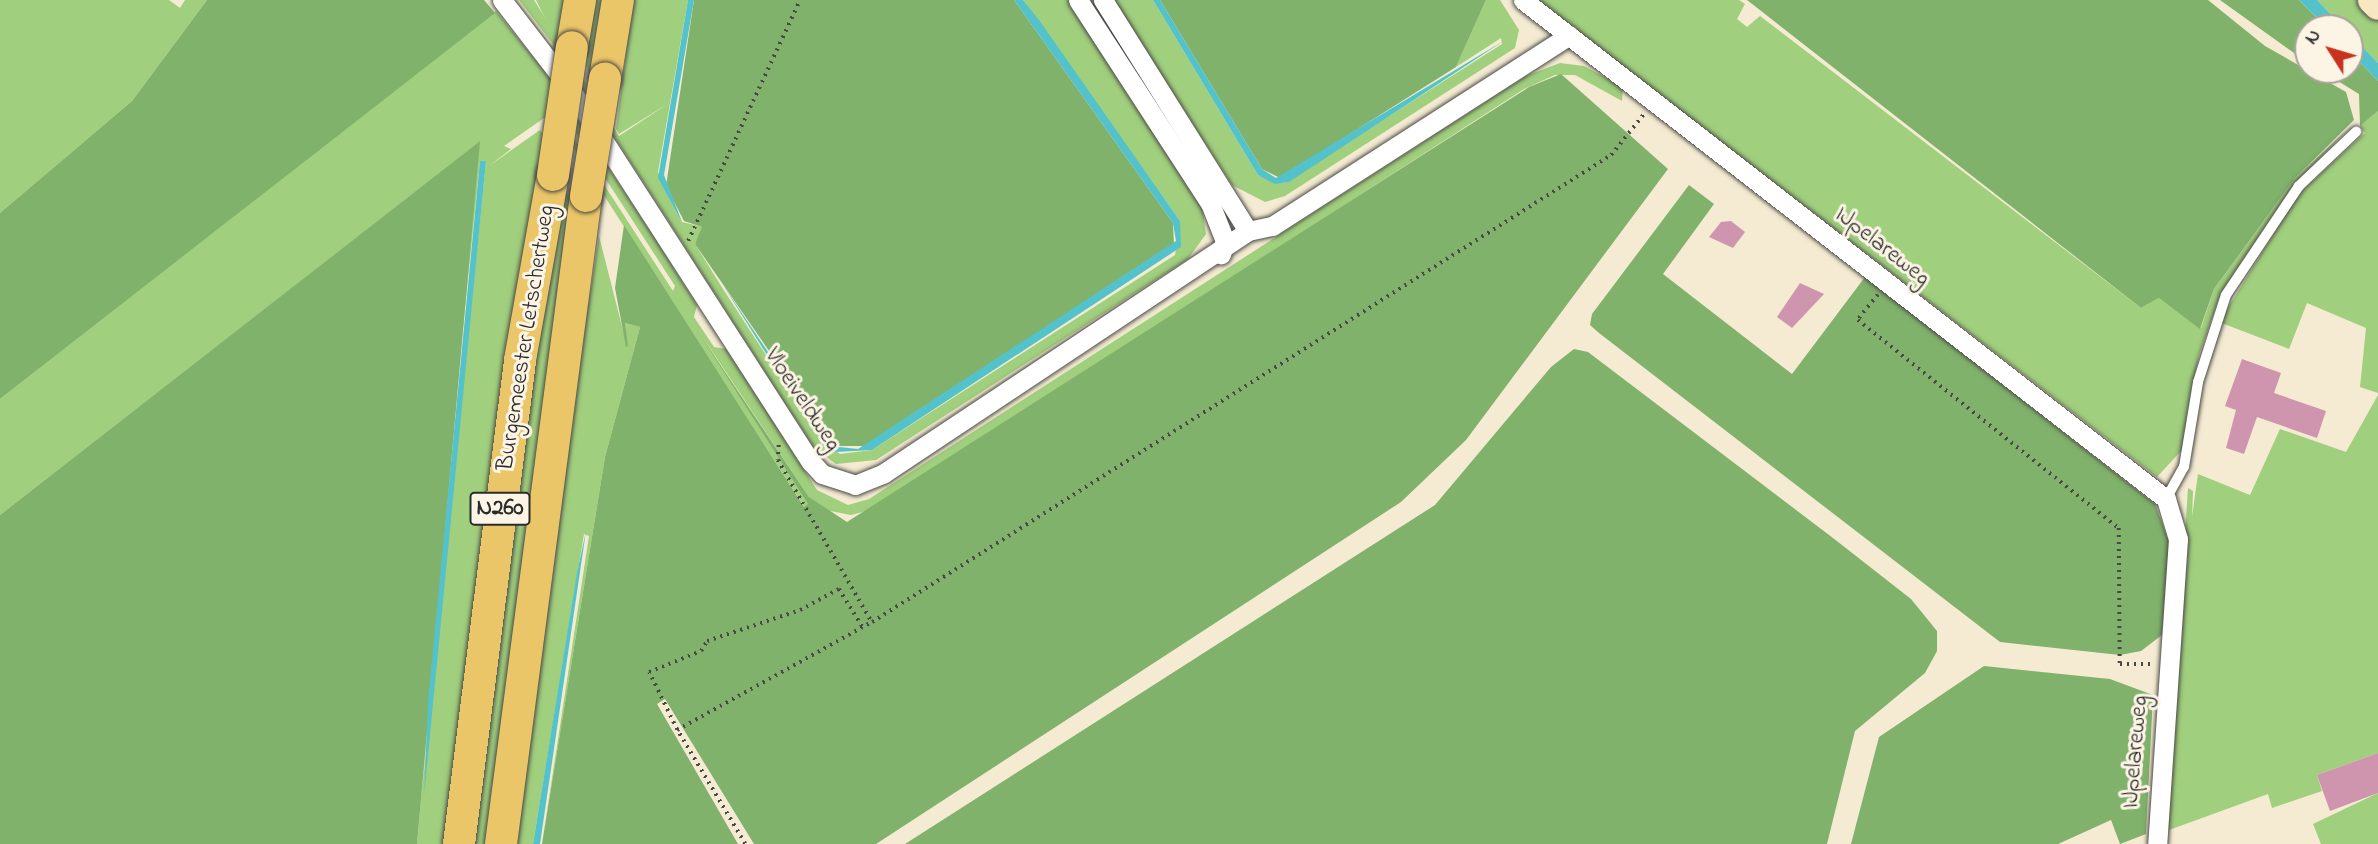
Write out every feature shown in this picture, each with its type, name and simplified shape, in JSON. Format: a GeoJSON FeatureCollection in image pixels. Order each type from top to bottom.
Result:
{"type":"FeatureCollection","features":[{"type":"Feature","properties":{"kind":"main road","name":"Burgemeester Letschertweg"},"geometry":{"type":"LineString","coordinates":[[459,844],[518,374],[580,0]]}},
{"type":"Feature","properties":{"kind":"main road","name":"Burgemeester Letschertweg"},"geometry":{"type":"LineString","coordinates":[[500,844],[586,195],[618,0]]}},
{"type":"Feature","properties":{"kind":"main road"},"geometry":{"type":"LineString","coordinates":[[2372,0],[2378,6]]}},
{"type":"Feature","properties":{"kind":"street","name":"Vloeiveldweg"},"geometry":{"type":"LineString","coordinates":[[502,0],[536,39],[822,474],[855,485],[874,480],[1221,254],[1248,232]]}},
{"type":"Feature","properties":{"kind":"street"},"geometry":{"type":"LineString","coordinates":[[1078,0],[1210,203],[1225,241],[1221,254]]}},
{"type":"Feature","properties":{"kind":"street"},"geometry":{"type":"LineString","coordinates":[[1103,0],[1248,232],[1272,226],[1569,35]]}},
{"type":"Feature","properties":{"kind":"street","name":"IJpelareweg"},"geometry":{"type":"LineString","coordinates":[[1523,0],[2166,499],[2178,540],[2157,844]]}},
{"type":"Feature","properties":{"kind":"lane"},"geometry":{"type":"LineString","coordinates":[[2166,499],[2184,467],[2198,382],[2226,295],[2299,186],[2356,132]]}},
{"type":"Feature","properties":{"kind":"path"},"geometry":{"type":"LineString","coordinates":[[677,253],[698,223],[800,0]]}},
{"type":"Feature","properties":{"kind":"path"},"geometry":{"type":"LineString","coordinates":[[677,730],[872,622],[1611,155],[1654,101]]}},
{"type":"Feature","properties":{"kind":"path"},"geometry":{"type":"LineString","coordinates":[[1888,283],[1858,320],[2119,528],[2120,664],[2168,664]]}},
{"type":"Feature","properties":{"kind":"path"},"geometry":{"type":"LineString","coordinates":[[781,415],[778,460],[872,622]]}},
{"type":"Feature","properties":{"kind":"path"},"geometry":{"type":"LineString","coordinates":[[745,844],[677,730],[649,672],[701,651],[707,641],[800,610],[839,589],[863,627]]}},
{"type":"Feature","properties":{"kind":"green space"},"geometry":{"type":"Polygon","coordinates":[[[0,0],[169,0],[180,8],[185,0],[207,0],[132,101],[0,213],[0,0]]]}},
{"type":"Feature","properties":{"kind":"green space"},"geometry":{"type":"Polygon","coordinates":[[[207,0],[484,0],[495,13],[0,399],[0,213],[132,101],[207,0]]]}},
{"type":"Feature","properties":{"kind":"green space"},"geometry":{"type":"Polygon","coordinates":[[[519,0],[534,0],[619,136],[669,103],[619,134],[616,129],[633,0],[688,0],[658,172],[682,222],[703,227],[695,244],[723,289],[822,441],[840,454],[872,450],[1175,255],[1180,221],[1023,0],[1069,0],[1202,206],[1206,234],[1188,259],[876,460],[836,464],[814,448],[563,57],[519,0]]]}},
{"type":"Feature","properties":{"kind":"green space"},"geometry":{"type":"Polygon","coordinates":[[[536,0],[571,0],[559,41],[547,22],[536,0]]]}},
{"type":"Feature","properties":{"kind":"green space"},"geometry":{"type":"Polygon","coordinates":[[[591,0],[606,0],[591,79],[585,62],[591,0]]]}},
{"type":"Feature","properties":{"kind":"green space"},"geometry":{"type":"Polygon","coordinates":[[[694,0],[1014,0],[1173,223],[1174,246],[867,446],[835,446],[695,244],[702,227],[684,221],[666,186],[694,0]]]}},
{"type":"Feature","properties":{"kind":"green space"},"geometry":{"type":"Polygon","coordinates":[[[1113,0],[1153,0],[1258,175],[1284,183],[1502,44],[1501,38],[1456,67],[1486,0],[1500,0],[1519,30],[1515,48],[1285,196],[1265,202],[1232,185],[1113,0]]]}},
{"type":"Feature","properties":{"kind":"green space"},"geometry":{"type":"Polygon","coordinates":[[[1160,0],[1486,0],[1456,67],[1280,178],[1262,169],[1160,0]]]}},
{"type":"Feature","properties":{"kind":"green space"},"geometry":{"type":"Polygon","coordinates":[[[1537,0],[1739,0],[1745,4],[1737,19],[1747,27],[1760,16],[2141,308],[2159,298],[2201,328],[2214,289],[2295,178],[2351,126],[2292,187],[2219,298],[2199,355],[2182,450],[2157,477],[1537,0]]]}},
{"type":"Feature","properties":{"kind":"green space"},"geometry":{"type":"Polygon","coordinates":[[[1747,0],[2208,0],[2265,46],[2294,62],[2294,84],[2332,84],[2346,92],[2354,120],[2295,178],[2214,289],[2200,329],[2159,298],[2141,308],[1747,0]]]}},
{"type":"Feature","properties":{"kind":"green space"},"geometry":{"type":"Polygon","coordinates":[[[2220,0],[2299,0],[2313,14],[2294,14],[2294,53],[2220,0]]]}},
{"type":"Feature","properties":{"kind":"green space"},"geometry":{"type":"Polygon","coordinates":[[[2317,0],[2360,0],[2378,18],[2378,63],[2364,49],[2364,14],[2331,14],[2317,0]]]}},
{"type":"Feature","properties":{"kind":"green space"},"geometry":{"type":"Polygon","coordinates":[[[496,11],[545,72],[654,237],[697,305],[694,317],[714,347],[726,349],[817,490],[848,505],[869,499],[1526,76],[1560,63],[1584,66],[1623,87],[1622,101],[1575,75],[1555,75],[1524,89],[874,509],[851,515],[825,510],[809,497],[702,336],[809,505],[805,508],[551,113],[504,146],[511,149],[489,166],[540,130],[544,135],[452,844],[417,844],[479,142],[0,515],[0,399],[496,11]],[[552,96],[549,100],[673,291],[675,286],[552,96]],[[480,161],[460,358],[422,791],[486,161],[480,161]]]}},
{"type":"Feature","properties":{"kind":"green space"},"geometry":{"type":"Polygon","coordinates":[[[2364,66],[2378,81],[2378,111],[2360,126],[2359,94],[2343,84],[2364,84],[2364,66]]]}},
{"type":"Feature","properties":{"kind":"green space"},"geometry":{"type":"Polygon","coordinates":[[[1561,74],[1668,169],[1466,440],[1401,502],[876,844],[754,844],[665,699],[657,704],[738,844],[542,844],[605,457],[640,327],[625,323],[626,347],[615,288],[624,225],[804,507],[808,504],[701,336],[809,497],[847,522],[1529,87],[1561,74]]]}},
{"type":"Feature","properties":{"kind":"green space"},"geometry":{"type":"Polygon","coordinates":[[[2378,111],[2378,393],[2360,387],[2366,328],[2307,303],[2289,349],[2219,322],[2298,195],[2365,133],[2360,126],[2378,111]]]}},
{"type":"Feature","properties":{"kind":"green space"},"geometry":{"type":"Polygon","coordinates":[[[480,141],[417,844],[0,844],[0,515],[480,141]]]}},
{"type":"Feature","properties":{"kind":"green space"},"geometry":{"type":"Polygon","coordinates":[[[1689,185],[1714,204],[1663,274],[1792,374],[1865,277],[2155,504],[2169,542],[2162,635],[2141,651],[2120,655],[2000,642],[1590,325],[1592,314],[1689,185]]]}},
{"type":"Feature","properties":{"kind":"green space"},"geometry":{"type":"Polygon","coordinates":[[[564,188],[572,204],[486,844],[471,844],[534,357],[564,188]]]}},
{"type":"Feature","properties":{"kind":"green space"},"geometry":{"type":"Polygon","coordinates":[[[599,236],[627,346],[625,323],[640,327],[605,457],[542,844],[589,536],[584,534],[533,844],[505,844],[599,236]]]}},
{"type":"Feature","properties":{"kind":"green space"},"geometry":{"type":"Polygon","coordinates":[[[1574,349],[1588,352],[1833,538],[1911,599],[1937,631],[1937,651],[1925,673],[1855,731],[1827,844],[905,844],[1435,505],[1551,367],[1574,349]]]}},
{"type":"Feature","properties":{"kind":"green space"},"geometry":{"type":"Polygon","coordinates":[[[2378,395],[2378,753],[2317,775],[2322,791],[2272,808],[2268,794],[2169,830],[2165,844],[2188,488],[2193,491],[2192,517],[2198,474],[2250,495],[2280,429],[2346,452],[2378,395]]]}},
{"type":"Feature","properties":{"kind":"green space"},"geometry":{"type":"Polygon","coordinates":[[[1984,666],[2110,679],[2153,695],[2146,834],[2120,844],[2111,820],[2058,844],[1851,844],[1879,737],[1984,666]]]}},
{"type":"Feature","properties":{"kind":"green space"},"geometry":{"type":"Polygon","coordinates":[[[2378,793],[2378,844],[2321,844],[2313,824],[2378,793]]]}},
{"type":"Feature","properties":{"kind":"water"},"geometry":{"type":"Polygon","coordinates":[[[688,0],[694,0],[664,175],[682,222],[658,178],[688,0]]]}},
{"type":"Feature","properties":{"kind":"water"},"geometry":{"type":"Polygon","coordinates":[[[1014,0],[1023,0],[1039,20],[1180,221],[1181,247],[872,450],[835,452],[818,436],[723,285],[825,437],[839,447],[858,449],[1176,241],[1173,223],[1014,0]]]}},
{"type":"Feature","properties":{"kind":"water"},"geometry":{"type":"Polygon","coordinates":[[[1153,0],[1160,0],[1262,169],[1276,178],[1505,40],[1289,182],[1275,184],[1258,175],[1153,0]]]}},
{"type":"Feature","properties":{"kind":"water"},"geometry":{"type":"Polygon","coordinates":[[[2299,0],[2317,0],[2330,14],[2313,14],[2299,0]]]}},
{"type":"Feature","properties":{"kind":"water"},"geometry":{"type":"Polygon","coordinates":[[[2364,48],[2378,63],[2378,81],[2364,66],[2364,48]]]}},
{"type":"Feature","properties":{"kind":"water"},"geometry":{"type":"Polygon","coordinates":[[[480,161],[486,161],[424,796],[428,702],[480,161]]]}},
{"type":"Feature","properties":{"kind":"water"},"geometry":{"type":"Polygon","coordinates":[[[586,531],[540,844],[533,844],[577,573],[586,531]]]}},
{"type":"Feature","properties":{"kind":"building"},"geometry":{"type":"Polygon","coordinates":[[[1731,221],[1745,232],[1733,248],[1709,237],[1721,222],[1731,221]]]}},
{"type":"Feature","properties":{"kind":"building"},"geometry":{"type":"Polygon","coordinates":[[[1800,283],[1824,294],[1792,328],[1777,317],[1800,283]]]}},
{"type":"Feature","properties":{"kind":"building"},"geometry":{"type":"Polygon","coordinates":[[[2242,359],[2281,373],[2274,393],[2326,411],[2317,438],[2257,417],[2244,454],[2226,448],[2236,410],[2225,406],[2242,359]]]}},
{"type":"Feature","properties":{"kind":"building"},"geometry":{"type":"Polygon","coordinates":[[[2378,753],[2378,793],[2330,811],[2317,775],[2378,753]]]}}]}
